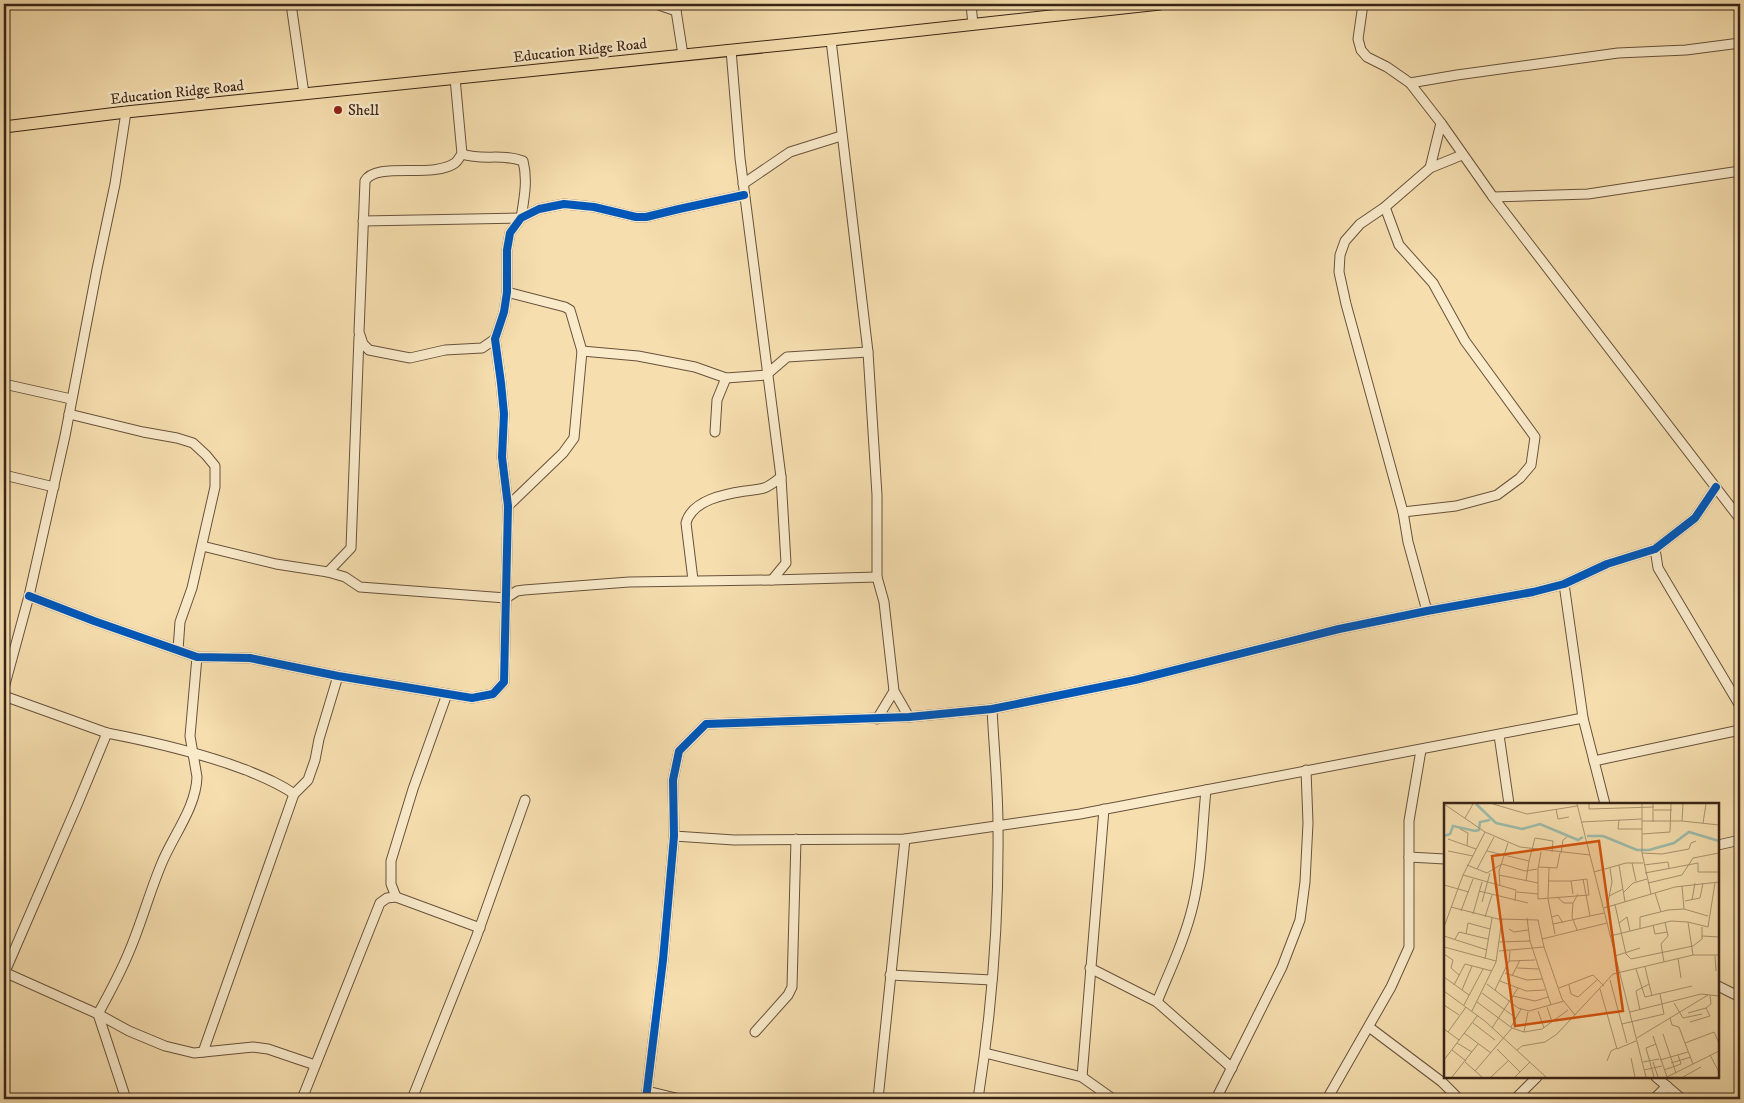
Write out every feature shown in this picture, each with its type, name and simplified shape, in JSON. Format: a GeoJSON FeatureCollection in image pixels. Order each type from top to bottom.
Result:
{"type":"FeatureCollection","features":[{"type":"Feature","properties":{"kind":"main road","name":"Education Ridge Road"},"geometry":{"type":"LineString","coordinates":[[4,127],[126,112],[831,40],[1160,4]]}},
{"type":"Feature","properties":{"kind":"street"},"geometry":{"type":"LineString","coordinates":[[291,4],[304,94]]}},
{"type":"Feature","properties":{"kind":"street"},"geometry":{"type":"LineString","coordinates":[[656,4],[675,7],[682,55]]}},
{"type":"Feature","properties":{"kind":"street"},"geometry":{"type":"LineString","coordinates":[[971,4],[973,24]]}},
{"type":"Feature","properties":{"kind":"street"},"geometry":{"type":"LineString","coordinates":[[1363,4],[1358,39],[1361,50],[1367,57],[1387,67],[1410,83],[1441,123],[1493,198],[1740,519]]}},
{"type":"Feature","properties":{"kind":"street"},"geometry":{"type":"LineString","coordinates":[[831,40],[868,352],[877,495],[878,577],[884,602],[894,690],[909,717]]}},
{"type":"Feature","properties":{"kind":"street"},"geometry":{"type":"LineString","coordinates":[[1410,83],[1495,69],[1546,64],[1618,53],[1686,50],[1740,42]]}},
{"type":"Feature","properties":{"kind":"street"},"geometry":{"type":"LineString","coordinates":[[730,50],[744,195],[766,375],[781,477],[786,563],[772,580]]}},
{"type":"Feature","properties":{"kind":"street"},"geometry":{"type":"LineString","coordinates":[[328,572],[352,548],[365,180],[371,173],[388,170],[425,171],[444,168],[456,163],[462,154],[455,78]]}},
{"type":"Feature","properties":{"kind":"street"},"geometry":{"type":"LineString","coordinates":[[4,688],[29,596],[54,487],[115,184],[126,112]]}},
{"type":"Feature","properties":{"kind":"street"},"geometry":{"type":"LineString","coordinates":[[1430,168],[1441,123]]}},
{"type":"Feature","properties":{"kind":"street"},"geometry":{"type":"LineString","coordinates":[[743,184],[790,152],[841,136]]}},
{"type":"Feature","properties":{"kind":"street"},"geometry":{"type":"LineString","coordinates":[[29,596],[197,658],[250,658],[338,676],[472,698],[493,694],[504,682],[508,506],[502,457],[504,414],[495,339],[504,312],[507,292],[507,250],[510,234],[521,218],[526,187],[526,172],[523,161],[512,157],[474,158],[462,154]]}},
{"type":"Feature","properties":{"kind":"street"},"geometry":{"type":"LineString","coordinates":[[1427,611],[1408,542],[1403,512],[1339,272],[1340,255],[1346,241],[1360,224],[1385,207],[1430,168],[1462,155]]}},
{"type":"Feature","properties":{"kind":"street"},"geometry":{"type":"LineString","coordinates":[[1493,198],[1588,194],[1740,171]]}},
{"type":"Feature","properties":{"kind":"street"},"geometry":{"type":"LineString","coordinates":[[363,221],[521,218],[539,209],[564,204],[594,207],[636,217],[646,217],[744,195]]}},
{"type":"Feature","properties":{"kind":"street"},"geometry":{"type":"LineString","coordinates":[[1385,207],[1399,245],[1433,283],[1465,341],[1535,437],[1531,465],[1520,478],[1498,495],[1456,506],[1403,512]]}},
{"type":"Feature","properties":{"kind":"street"},"geometry":{"type":"LineString","coordinates":[[507,292],[565,307],[570,310],[582,351],[574,438],[508,506]]}},
{"type":"Feature","properties":{"kind":"street"},"geometry":{"type":"LineString","coordinates":[[359,332],[362,344],[369,350],[410,358],[445,350],[482,348],[495,339]]}},
{"type":"Feature","properties":{"kind":"street"},"geometry":{"type":"LineString","coordinates":[[582,351],[648,358],[696,367],[726,378],[766,375],[787,357],[868,352]]}},
{"type":"Feature","properties":{"kind":"street"},"geometry":{"type":"LineString","coordinates":[[715,432],[717,400],[726,378]]}},
{"type":"Feature","properties":{"kind":"street"},"geometry":{"type":"LineString","coordinates":[[4,384],[72,399]]}},
{"type":"Feature","properties":{"kind":"street"},"geometry":{"type":"LineString","coordinates":[[69,414],[193,443],[215,466],[215,487],[192,588],[180,622],[178,650]]}},
{"type":"Feature","properties":{"kind":"street"},"geometry":{"type":"LineString","coordinates":[[4,475],[54,487]]}},
{"type":"Feature","properties":{"kind":"street"},"geometry":{"type":"LineString","coordinates":[[693,580],[686,523],[688,515],[713,498],[764,488],[781,477]]}},
{"type":"Feature","properties":{"kind":"street"},"geometry":{"type":"LineString","coordinates":[[680,1099],[646,1095],[663,960],[674,836],[673,780],[679,751],[706,724],[877,719],[992,709],[1135,680],[1330,631],[1533,592],[1564,584],[1607,564],[1655,549],[1696,518],[1716,487]]}},
{"type":"Feature","properties":{"kind":"street"},"geometry":{"type":"LineString","coordinates":[[202,546],[276,564],[328,572],[345,577],[360,587],[506,598],[524,590],[630,582],[878,577]]}},
{"type":"Feature","properties":{"kind":"street"},"geometry":{"type":"LineString","coordinates":[[1655,549],[1658,568],[1740,706]]}},
{"type":"Feature","properties":{"kind":"street"},"geometry":{"type":"LineString","coordinates":[[1564,584],[1583,718],[1605,803]]}},
{"type":"Feature","properties":{"kind":"street"},"geometry":{"type":"LineString","coordinates":[[126,1099],[98,1014],[116,982],[130,951],[161,866],[192,802],[198,777],[190,736],[197,658]]}},
{"type":"Feature","properties":{"kind":"street"},"geometry":{"type":"LineString","coordinates":[[203,1052],[294,794],[308,780],[315,760],[318,739],[338,676]]}},
{"type":"Feature","properties":{"kind":"street"},"geometry":{"type":"LineString","coordinates":[[877,719],[894,690]]}},
{"type":"Feature","properties":{"kind":"street"},"geometry":{"type":"LineString","coordinates":[[396,898],[391,884],[391,861],[413,789],[446,694]]}},
{"type":"Feature","properties":{"kind":"street"},"geometry":{"type":"LineString","coordinates":[[4,696],[107,732],[192,752],[281,784],[294,794]]}},
{"type":"Feature","properties":{"kind":"street"},"geometry":{"type":"LineString","coordinates":[[978,1099],[992,980],[997,884],[998,825],[992,709]]}},
{"type":"Feature","properties":{"kind":"street"},"geometry":{"type":"LineString","coordinates":[[674,836],[734,840],[905,839],[1080,814],[1583,718]]}},
{"type":"Feature","properties":{"kind":"street"},"geometry":{"type":"LineString","coordinates":[[1594,761],[1740,730]]}},
{"type":"Feature","properties":{"kind":"street"},"geometry":{"type":"LineString","coordinates":[[107,732],[78,804],[4,973],[98,1014],[129,1031],[185,1052],[203,1052],[252,1046],[268,1049],[315,1065]]}},
{"type":"Feature","properties":{"kind":"street"},"geometry":{"type":"LineString","coordinates":[[1499,734],[1509,803]]}},
{"type":"Feature","properties":{"kind":"street"},"geometry":{"type":"LineString","coordinates":[[1327,1099],[1392,987],[1408,947],[1409,820],[1421,750]]}},
{"type":"Feature","properties":{"kind":"street"},"geometry":{"type":"LineString","coordinates":[[1216,1099],[1282,966],[1300,920],[1306,872],[1308,823],[1306,770]]}},
{"type":"Feature","properties":{"kind":"street"},"geometry":{"type":"LineString","coordinates":[[1157,1002],[1185,933],[1194,904],[1206,790]]}},
{"type":"Feature","properties":{"kind":"street"},"geometry":{"type":"LineString","coordinates":[[412,1099],[480,928],[525,800]]}},
{"type":"Feature","properties":{"kind":"street"},"geometry":{"type":"LineString","coordinates":[[1082,1077],[1104,809]]}},
{"type":"Feature","properties":{"kind":"street"},"geometry":{"type":"LineString","coordinates":[[754,1032],[788,995],[792,987],[796,839]]}},
{"type":"Feature","properties":{"kind":"street"},"geometry":{"type":"LineString","coordinates":[[878,1099],[905,839]]}},
{"type":"Feature","properties":{"kind":"street"},"geometry":{"type":"LineString","coordinates":[[1719,845],[1740,840]]}},
{"type":"Feature","properties":{"kind":"street"},"geometry":{"type":"LineString","coordinates":[[1409,857],[1444,859]]}},
{"type":"Feature","properties":{"kind":"street"},"geometry":{"type":"LineString","coordinates":[[302,1099],[380,903],[386,898],[396,898],[480,928]]}},
{"type":"Feature","properties":{"kind":"street"},"geometry":{"type":"LineString","coordinates":[[1090,968],[1157,1002],[1232,1068]]}},
{"type":"Feature","properties":{"kind":"street"},"geometry":{"type":"LineString","coordinates":[[890,975],[992,980]]}},
{"type":"Feature","properties":{"kind":"street"},"geometry":{"type":"LineString","coordinates":[[1719,986],[1740,996]]}},
{"type":"Feature","properties":{"kind":"street"},"geometry":{"type":"LineString","coordinates":[[1368,1027],[1444,1079],[1458,1099]]}},
{"type":"Feature","properties":{"kind":"street"},"geometry":{"type":"LineString","coordinates":[[985,1052],[1082,1077],[1113,1099]]}},
{"type":"Feature","properties":{"kind":"street"},"geometry":{"type":"LineString","coordinates":[[1515,1099],[1536,1078]]}},
{"type":"Feature","properties":{"kind":"street"},"geometry":{"type":"LineString","coordinates":[[1657,1078],[1682,1099]]}},
{"type":"Feature","properties":{"kind":"street"},"geometry":{"type":"LineString","coordinates":[[1654,1099],[1667,1086]]}},
{"type":"Feature","properties":{"kind":"cycle path"},"geometry":{"type":"LineString","coordinates":[[29,596],[197,657],[250,658],[338,676],[472,698],[493,694],[504,682],[508,506],[502,457],[504,414],[495,339],[504,312],[507,292],[507,250],[510,233],[521,218],[539,209],[564,204],[594,207],[636,217],[646,217],[744,195]]}},
{"type":"Feature","properties":{"kind":"cycle path"},"geometry":{"type":"LineString","coordinates":[[646,1099],[663,960],[674,836],[673,780],[679,751],[706,724],[909,717],[992,709],[1135,680],[1339,629],[1533,592],[1564,584],[1607,564],[1655,549],[1695,518],[1716,487]]}},
{"type":"Feature","properties":{"kind":"place","name":"Shell"},"geometry":{"type":"Point","coordinates":[338,110]}}]}
